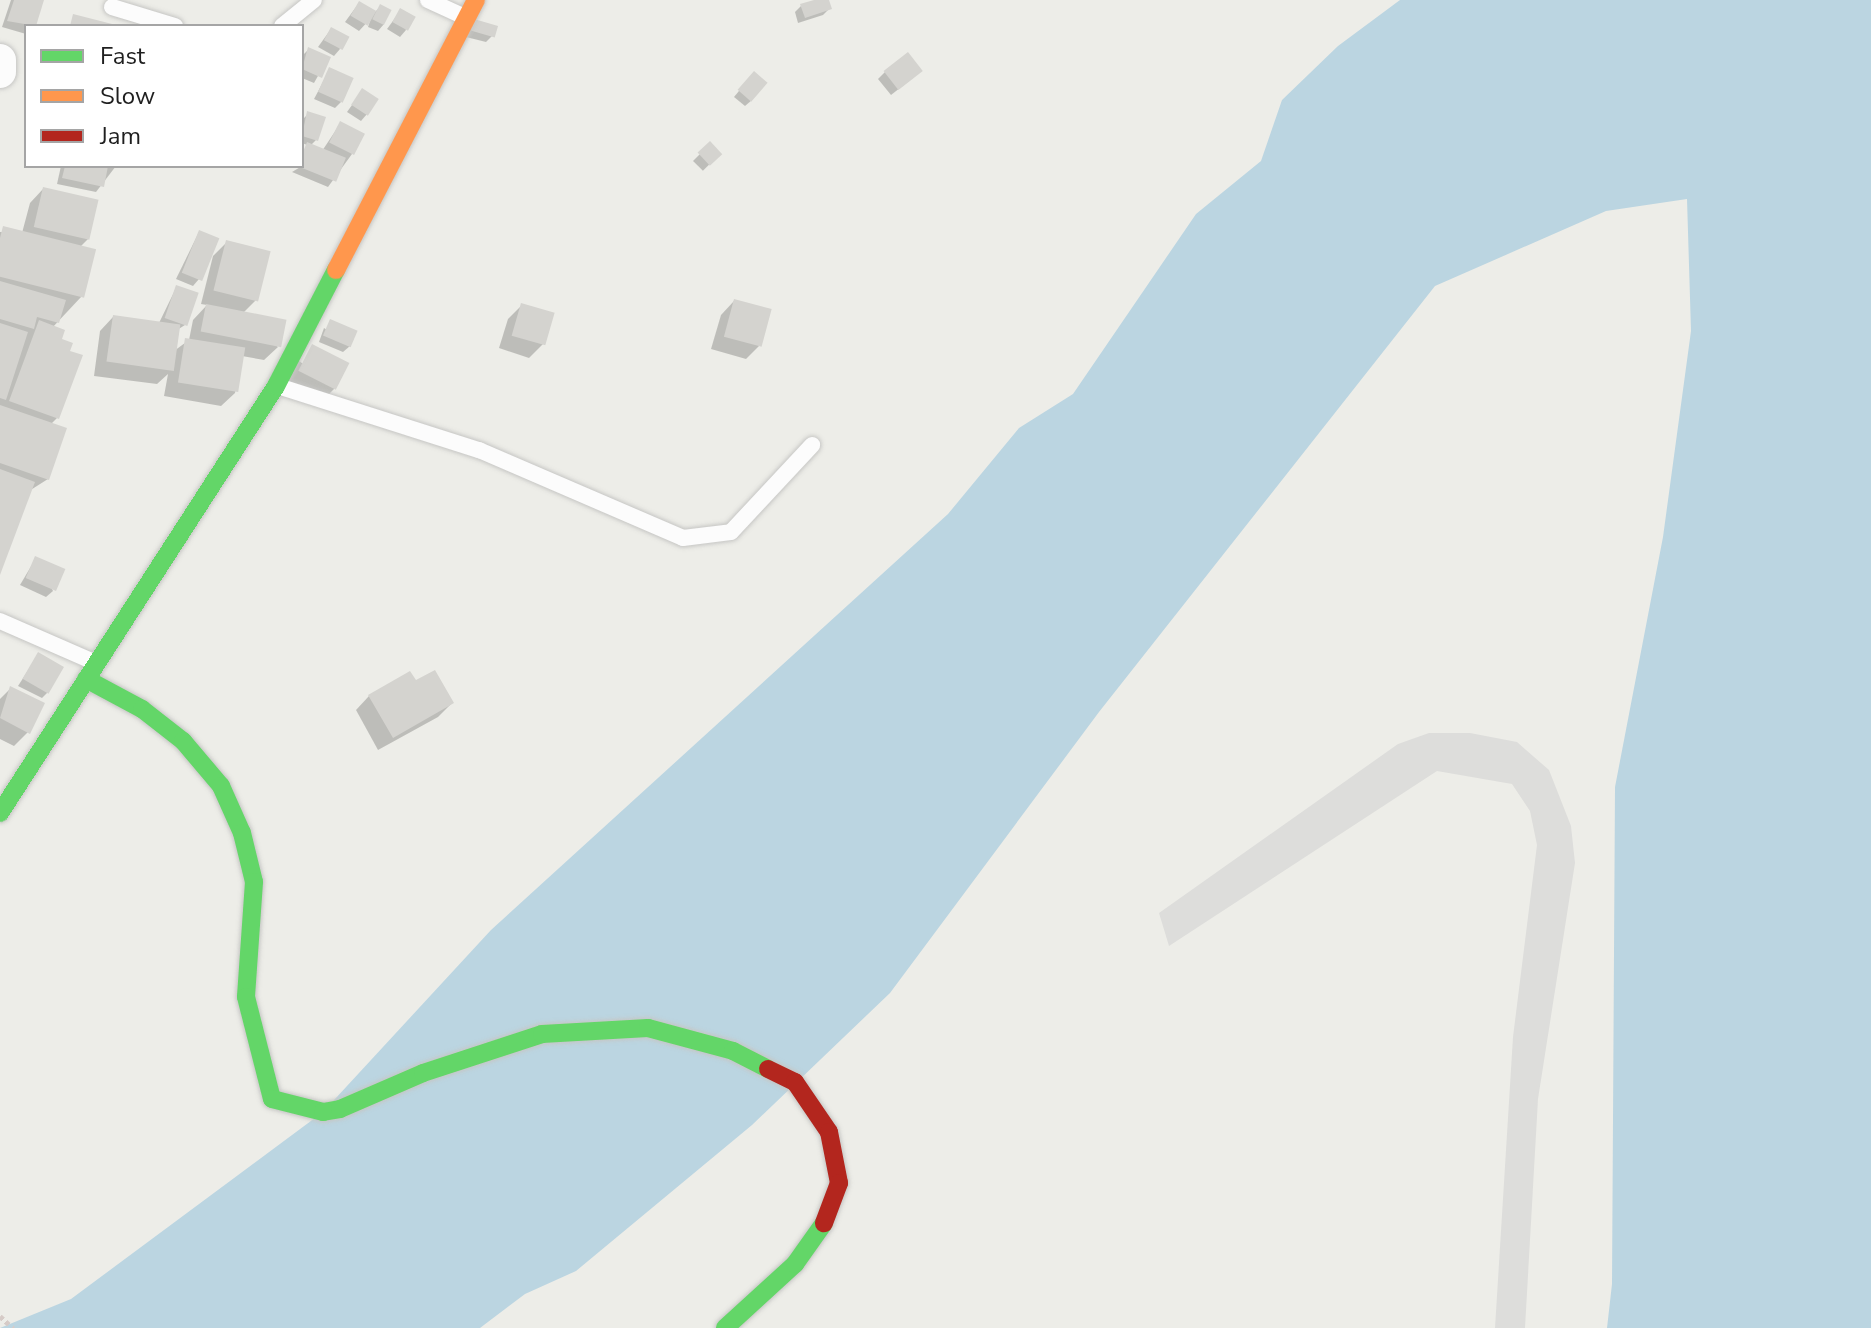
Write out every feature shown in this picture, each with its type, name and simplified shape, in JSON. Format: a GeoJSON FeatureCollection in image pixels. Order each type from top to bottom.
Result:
{"type":"FeatureCollection","features":[{"type":"Feature","properties":{"kind":"street"},"geometry":{"type":"LineString","coordinates":[[0,813],[276,386],[476,0]]}},
{"type":"Feature","properties":{"kind":"street"},"geometry":{"type":"LineString","coordinates":[[0,60],[0,72]]}},
{"type":"Feature","properties":{"kind":"street"},"geometry":{"type":"LineString","coordinates":[[92,671],[183,741],[221,786],[242,833],[254,882],[246,997],[272,1099],[323,1112],[340,1109],[423,1073],[542,1034],[648,1028],[733,1051],[795,1082],[829,1132],[839,1183],[822,1229],[795,1264],[725,1328]]}},
{"type":"Feature","properties":{"kind":"lane"},"geometry":{"type":"LineString","coordinates":[[284,24],[314,0]]}},
{"type":"Feature","properties":{"kind":"lane"},"geometry":{"type":"LineString","coordinates":[[428,0],[467,18]]}},
{"type":"Feature","properties":{"kind":"lane"},"geometry":{"type":"LineString","coordinates":[[112,7],[168,24]]}},
{"type":"Feature","properties":{"kind":"lane"},"geometry":{"type":"LineString","coordinates":[[276,386],[479,450],[683,538],[731,532],[812,445]]}},
{"type":"Feature","properties":{"kind":"lane"},"geometry":{"type":"LineString","coordinates":[[0,621],[92,671]]}},
{"type":"Feature","properties":{"kind":"path"},"geometry":{"type":"LineString","coordinates":[[0,1316],[13,1328]]}},
{"type":"Feature","properties":{"kind":"water"},"geometry":{"type":"Polygon","coordinates":[[[1400,0],[1871,0],[1871,1328],[1607,1328],[1612,1284],[1615,787],[1663,537],[1691,331],[1687,199],[1606,211],[1435,286],[1099,712],[890,993],[752,1125],[576,1271],[525,1294],[480,1328],[0,1328],[71,1299],[323,1112],[491,930],[948,514],[1019,428],[1073,394],[1196,214],[1261,161],[1282,100],[1338,46],[1400,0]]]}},
{"type":"Feature","properties":{"kind":"pier"},"geometry":{"type":"Polygon","coordinates":[[[1429,733],[1470,733],[1517,742],[1549,770],[1571,826],[1575,863],[1538,1099],[1525,1328],[1495,1328],[1513,1037],[1537,845],[1530,811],[1512,784],[1437,771],[1169,946],[1159,913],[1398,744],[1429,733]]]}},
{"type":"Feature","properties":{"kind":"building"},"geometry":{"type":"Polygon","coordinates":[[[14,0],[44,0],[37,24],[7,21],[14,0]]]}},
{"type":"Feature","properties":{"kind":"building"},"geometry":{"type":"Polygon","coordinates":[[[829,0],[832,9],[805,18],[800,4],[829,0]]]}},
{"type":"Feature","properties":{"kind":"building"},"geometry":{"type":"Polygon","coordinates":[[[359,1],[376,11],[368,26],[350,16],[359,1]]]}},
{"type":"Feature","properties":{"kind":"building"},"geometry":{"type":"Polygon","coordinates":[[[380,4],[392,10],[384,25],[372,19],[380,4]]]}},
{"type":"Feature","properties":{"kind":"building"},"geometry":{"type":"Polygon","coordinates":[[[400,8],[416,17],[408,31],[392,22],[400,8]]]}},
{"type":"Feature","properties":{"kind":"building"},"geometry":{"type":"Polygon","coordinates":[[[73,14],[112,24],[70,24],[73,14]]]}},
{"type":"Feature","properties":{"kind":"building"},"geometry":{"type":"Polygon","coordinates":[[[474,19],[498,26],[495,37],[471,31],[474,19]]]}},
{"type":"Feature","properties":{"kind":"building"},"geometry":{"type":"Polygon","coordinates":[[[331,27],[350,37],[342,50],[324,40],[331,27]]]}},
{"type":"Feature","properties":{"kind":"building"},"geometry":{"type":"Polygon","coordinates":[[[308,47],[331,57],[322,78],[304,70],[308,47]]]}},
{"type":"Feature","properties":{"kind":"building"},"geometry":{"type":"Polygon","coordinates":[[[908,52],[923,71],[898,90],[884,71],[908,52]]]}},
{"type":"Feature","properties":{"kind":"building"},"geometry":{"type":"Polygon","coordinates":[[[329,67],[354,78],[343,103],[318,92],[329,67]]]}},
{"type":"Feature","properties":{"kind":"building"},"geometry":{"type":"Polygon","coordinates":[[[754,71],[768,83],[751,102],[738,90],[754,71]]]}},
{"type":"Feature","properties":{"kind":"building"},"geometry":{"type":"Polygon","coordinates":[[[362,88],[379,99],[368,116],[351,105],[362,88]]]}},
{"type":"Feature","properties":{"kind":"building"},"geometry":{"type":"Polygon","coordinates":[[[307,111],[326,117],[318,141],[304,137],[307,111]]]}},
{"type":"Feature","properties":{"kind":"building"},"geometry":{"type":"Polygon","coordinates":[[[340,121],[365,134],[354,155],[329,142],[340,121]]]}},
{"type":"Feature","properties":{"kind":"building"},"geometry":{"type":"Polygon","coordinates":[[[710,141],[722,154],[710,166],[698,153],[710,141]]]}},
{"type":"Feature","properties":{"kind":"building"},"geometry":{"type":"Polygon","coordinates":[[[307,142],[346,158],[336,182],[302,168],[307,142]]]}},
{"type":"Feature","properties":{"kind":"building"},"geometry":{"type":"Polygon","coordinates":[[[64,168],[108,168],[104,187],[62,178],[64,168]]]}},
{"type":"Feature","properties":{"kind":"building"},"geometry":{"type":"Polygon","coordinates":[[[43,187],[99,200],[89,240],[34,227],[43,187]]]}},
{"type":"Feature","properties":{"kind":"building"},"geometry":{"type":"Polygon","coordinates":[[[3,226],[96,249],[84,298],[0,277],[3,226]]]}},
{"type":"Feature","properties":{"kind":"building"},"geometry":{"type":"Polygon","coordinates":[[[199,230],[219,238],[202,281],[182,273],[199,230]]]}},
{"type":"Feature","properties":{"kind":"building"},"geometry":{"type":"Polygon","coordinates":[[[226,240],[271,251],[258,302],[213,290],[226,240]]]}},
{"type":"Feature","properties":{"kind":"building"},"geometry":{"type":"Polygon","coordinates":[[[0,281],[66,300],[59,323],[37,317],[34,329],[0,319],[0,281]]]}},
{"type":"Feature","properties":{"kind":"building"},"geometry":{"type":"Polygon","coordinates":[[[176,285],[199,293],[187,326],[165,318],[176,285]]]}},
{"type":"Feature","properties":{"kind":"building"},"geometry":{"type":"Polygon","coordinates":[[[734,299],[772,309],[762,347],[724,337],[734,299]]]}},
{"type":"Feature","properties":{"kind":"building"},"geometry":{"type":"Polygon","coordinates":[[[521,303],[555,313],[545,345],[512,336],[521,303]]]}},
{"type":"Feature","properties":{"kind":"building"},"geometry":{"type":"Polygon","coordinates":[[[206,304],[286,320],[281,347],[201,331],[206,304]]]}},
{"type":"Feature","properties":{"kind":"building"},"geometry":{"type":"Polygon","coordinates":[[[113,315],[180,324],[174,371],[106,362],[113,315]]]}},
{"type":"Feature","properties":{"kind":"building"},"geometry":{"type":"Polygon","coordinates":[[[330,319],[358,331],[351,347],[323,336],[330,319]]]}},
{"type":"Feature","properties":{"kind":"building"},"geometry":{"type":"Polygon","coordinates":[[[39,320],[65,330],[62,339],[73,343],[70,351],[83,355],[59,419],[9,401],[39,320]]]}},
{"type":"Feature","properties":{"kind":"building"},"geometry":{"type":"Polygon","coordinates":[[[0,323],[28,332],[6,400],[0,398],[0,323]]]}},
{"type":"Feature","properties":{"kind":"building"},"geometry":{"type":"Polygon","coordinates":[[[185,338],[245,348],[238,392],[178,382],[185,338]]]}},
{"type":"Feature","properties":{"kind":"building"},"geometry":{"type":"Polygon","coordinates":[[[312,344],[349,363],[336,390],[298,371],[312,344]]]}},
{"type":"Feature","properties":{"kind":"building"},"geometry":{"type":"Polygon","coordinates":[[[0,405],[67,428],[49,480],[0,463],[0,405]]]}},
{"type":"Feature","properties":{"kind":"building"},"geometry":{"type":"Polygon","coordinates":[[[0,469],[35,482],[0,575],[0,469]]]}},
{"type":"Feature","properties":{"kind":"building"},"geometry":{"type":"Polygon","coordinates":[[[35,556],[65,569],[56,591],[26,578],[35,556]]]}},
{"type":"Feature","properties":{"kind":"building"},"geometry":{"type":"Polygon","coordinates":[[[38,652],[64,667],[48,694],[22,679],[38,652]]]}},
{"type":"Feature","properties":{"kind":"building"},"geometry":{"type":"Polygon","coordinates":[[[435,670],[454,703],[393,738],[368,695],[410,671],[416,680],[435,670]]]}},
{"type":"Feature","properties":{"kind":"building"},"geometry":{"type":"Polygon","coordinates":[[[10,686],[45,703],[30,734],[0,718],[10,686]]]}},
{"type":"Feature","properties":{"kind":"traffic: fast"},"geometry":{"type":"LineString","coordinates":[[0,813],[276,386],[336,270]]}},
{"type":"Feature","properties":{"kind":"traffic: fast"},"geometry":{"type":"LineString","coordinates":[[86,679],[142,709],[183,741],[221,786],[242,833],[254,882],[246,997],[272,1099],[323,1112],[340,1109],[423,1073],[542,1034],[648,1028],[733,1051],[768,1069]]}},
{"type":"Feature","properties":{"kind":"traffic: fast"},"geometry":{"type":"LineString","coordinates":[[725,1328],[795,1264],[824,1223]]}},
{"type":"Feature","properties":{"kind":"traffic: slow"},"geometry":{"type":"LineString","coordinates":[[336,270],[476,0]]}},
{"type":"Feature","properties":{"kind":"traffic: jam"},"geometry":{"type":"LineString","coordinates":[[768,1069],[795,1082],[829,1132],[839,1183],[824,1223]]}}]}
